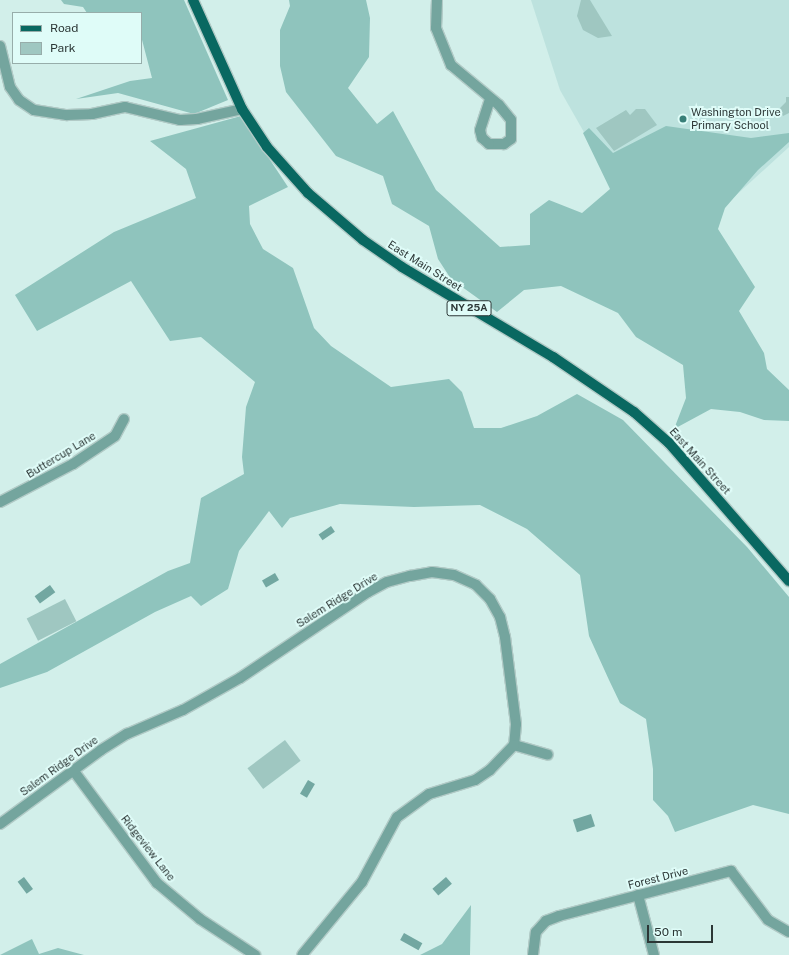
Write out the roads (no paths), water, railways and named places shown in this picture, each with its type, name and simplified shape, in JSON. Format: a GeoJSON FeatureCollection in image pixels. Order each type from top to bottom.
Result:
{"type":"FeatureCollection","features":[{"type":"Feature","properties":{"kind":"main road","name":"East Main Street"},"geometry":{"type":"LineString","coordinates":[[193,0],[242,109],[285,170],[308,193],[363,240],[433,286],[553,357],[634,412],[670,443],[789,581]]}},
{"type":"Feature","properties":{"kind":"street"},"geometry":{"type":"LineString","coordinates":[[437,0],[436,28],[449,60],[466,80],[490,99]]}},
{"type":"Feature","properties":{"kind":"street"},"geometry":{"type":"LineString","coordinates":[[0,46],[10,87],[19,100],[34,110],[67,115],[92,114],[125,107],[180,120],[197,119],[242,109]]}},
{"type":"Feature","properties":{"kind":"street","name":"Buttercup Lane"},"geometry":{"type":"LineString","coordinates":[[0,502],[60,471],[115,436],[124,419]]}},
{"type":"Feature","properties":{"kind":"street","name":"Salem Ridge Drive"},"geometry":{"type":"LineString","coordinates":[[0,824],[73,770],[127,734],[183,710],[240,678],[368,592],[387,582],[432,572],[454,575],[476,585],[490,599],[500,617],[505,637],[516,724],[514,744]]}},
{"type":"Feature","properties":{"kind":"street"},"geometry":{"type":"LineString","coordinates":[[302,955],[362,882],[398,817],[429,794],[475,780],[490,770],[514,744],[548,755]]}},
{"type":"Feature","properties":{"kind":"street","name":"Ridgeview Lane"},"geometry":{"type":"LineString","coordinates":[[73,770],[157,883],[194,914],[255,955]]}},
{"type":"Feature","properties":{"kind":"street","name":"Forest Drive"},"geometry":{"type":"LineString","coordinates":[[533,955],[536,932],[546,921],[731,871],[768,920],[789,932]]}},
{"type":"Feature","properties":{"kind":"street"},"geometry":{"type":"LineString","coordinates":[[638,895],[654,955]]}},
{"type":"Feature","properties":{"kind":"place","name":"Washington Drive Primary School"},"geometry":{"type":"Point","coordinates":[683,119]}}]}
